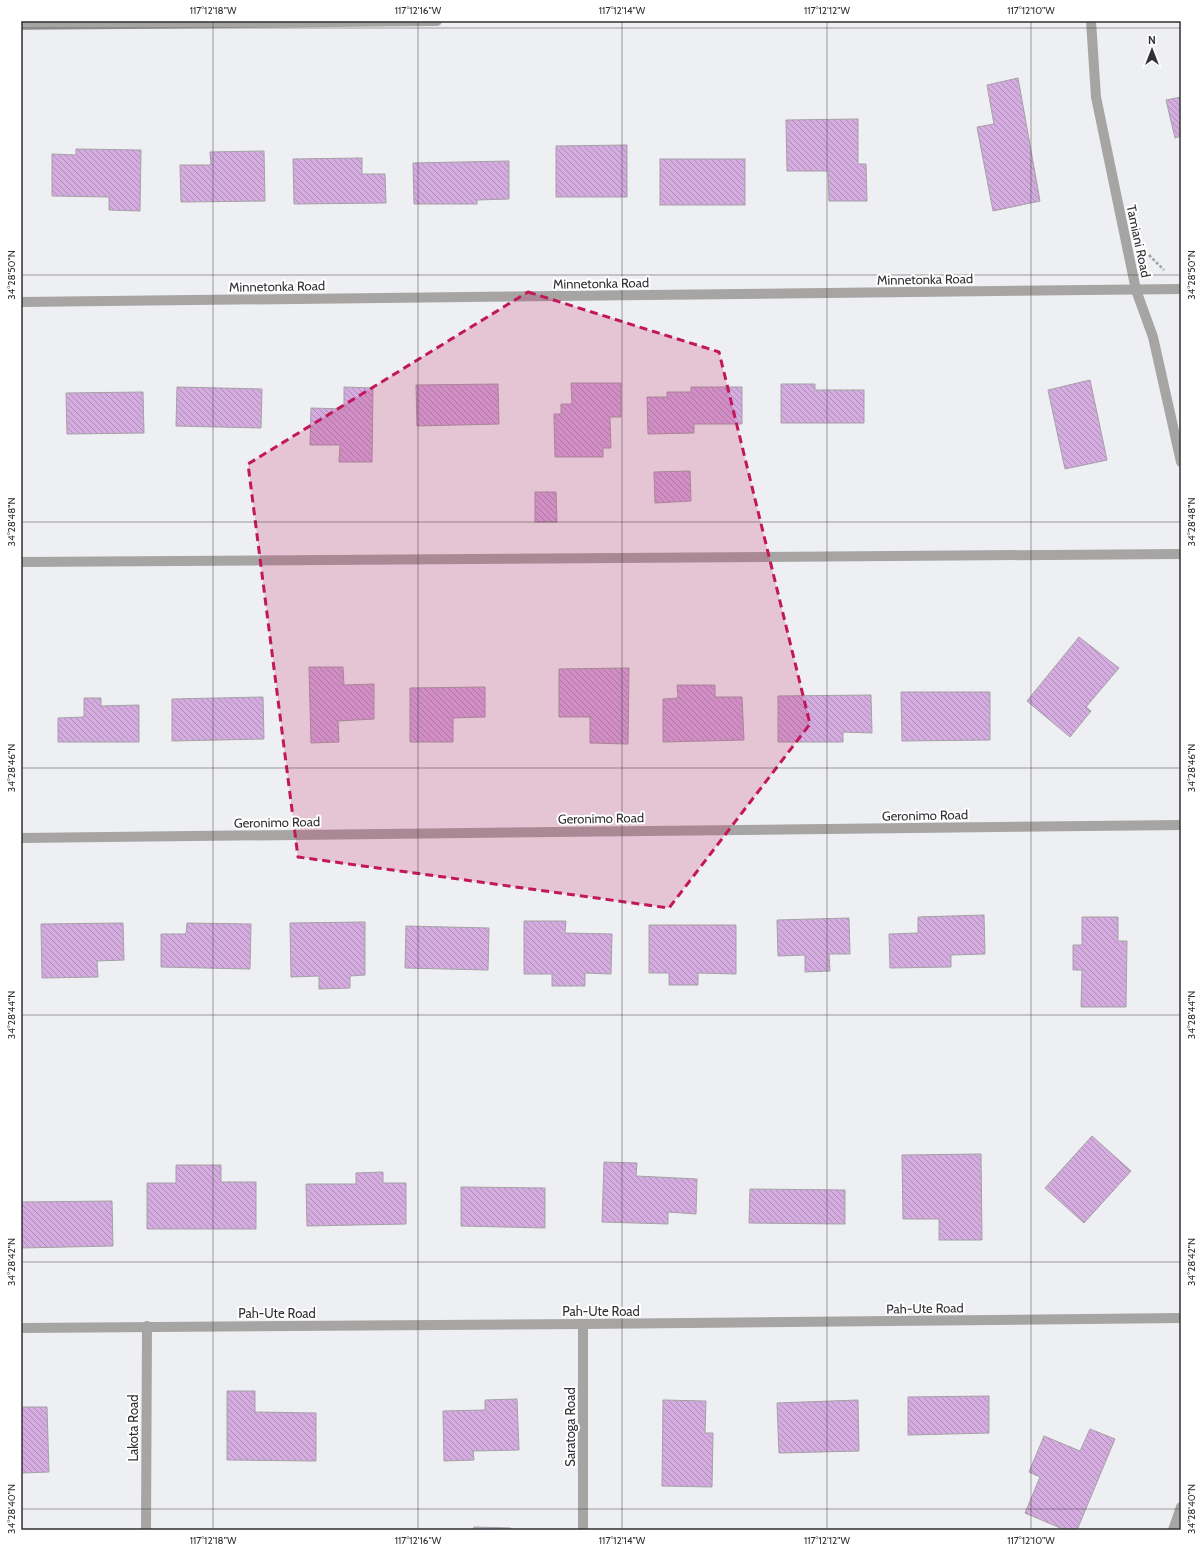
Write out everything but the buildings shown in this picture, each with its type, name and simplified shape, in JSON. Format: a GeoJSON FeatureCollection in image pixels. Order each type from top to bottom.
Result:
{"type":"FeatureCollection","features":[{"type":"Feature","properties":{"kind":"street"},"geometry":{"type":"LineString","coordinates":[[21,25],[437,21]]}},
{"type":"Feature","properties":{"kind":"street","name":"Tamiani Road"},"geometry":{"type":"LineString","coordinates":[[1092,21],[1096,97],[1136,290],[1153,337],[1181,462]]}},
{"type":"Feature","properties":{"kind":"street","name":"Minnetonka Road"},"geometry":{"type":"LineString","coordinates":[[21,302],[1181,290]]}},
{"type":"Feature","properties":{"kind":"street"},"geometry":{"type":"LineString","coordinates":[[21,562],[1181,554]]}},
{"type":"Feature","properties":{"kind":"street","name":"Geronimo Road"},"geometry":{"type":"LineString","coordinates":[[21,838],[1181,825]]}},
{"type":"Feature","properties":{"kind":"street","name":"Pah-Ute Road"},"geometry":{"type":"LineString","coordinates":[[21,1328],[1181,1318]]}},
{"type":"Feature","properties":{"kind":"street","name":"Saratoga Road"},"geometry":{"type":"LineString","coordinates":[[583,1324],[583,1530]]}},
{"type":"Feature","properties":{"kind":"street","name":"Lakota Road"},"geometry":{"type":"LineString","coordinates":[[146,1326],[146,1530]]}},
{"type":"Feature","properties":{"kind":"street"},"geometry":{"type":"LineString","coordinates":[[1173,1530],[1181,1507]]}},
{"type":"Feature","properties":{"kind":"path"},"geometry":{"type":"LineString","coordinates":[[1147,252],[1165,271],[1170,271]]}},
{"type":"Feature","properties":{"kind":"highlighted area"},"geometry":{"type":"Polygon","coordinates":[[[528,292],[719,352],[810,724],[669,908],[298,857],[248,464],[528,292]]]}}]}
